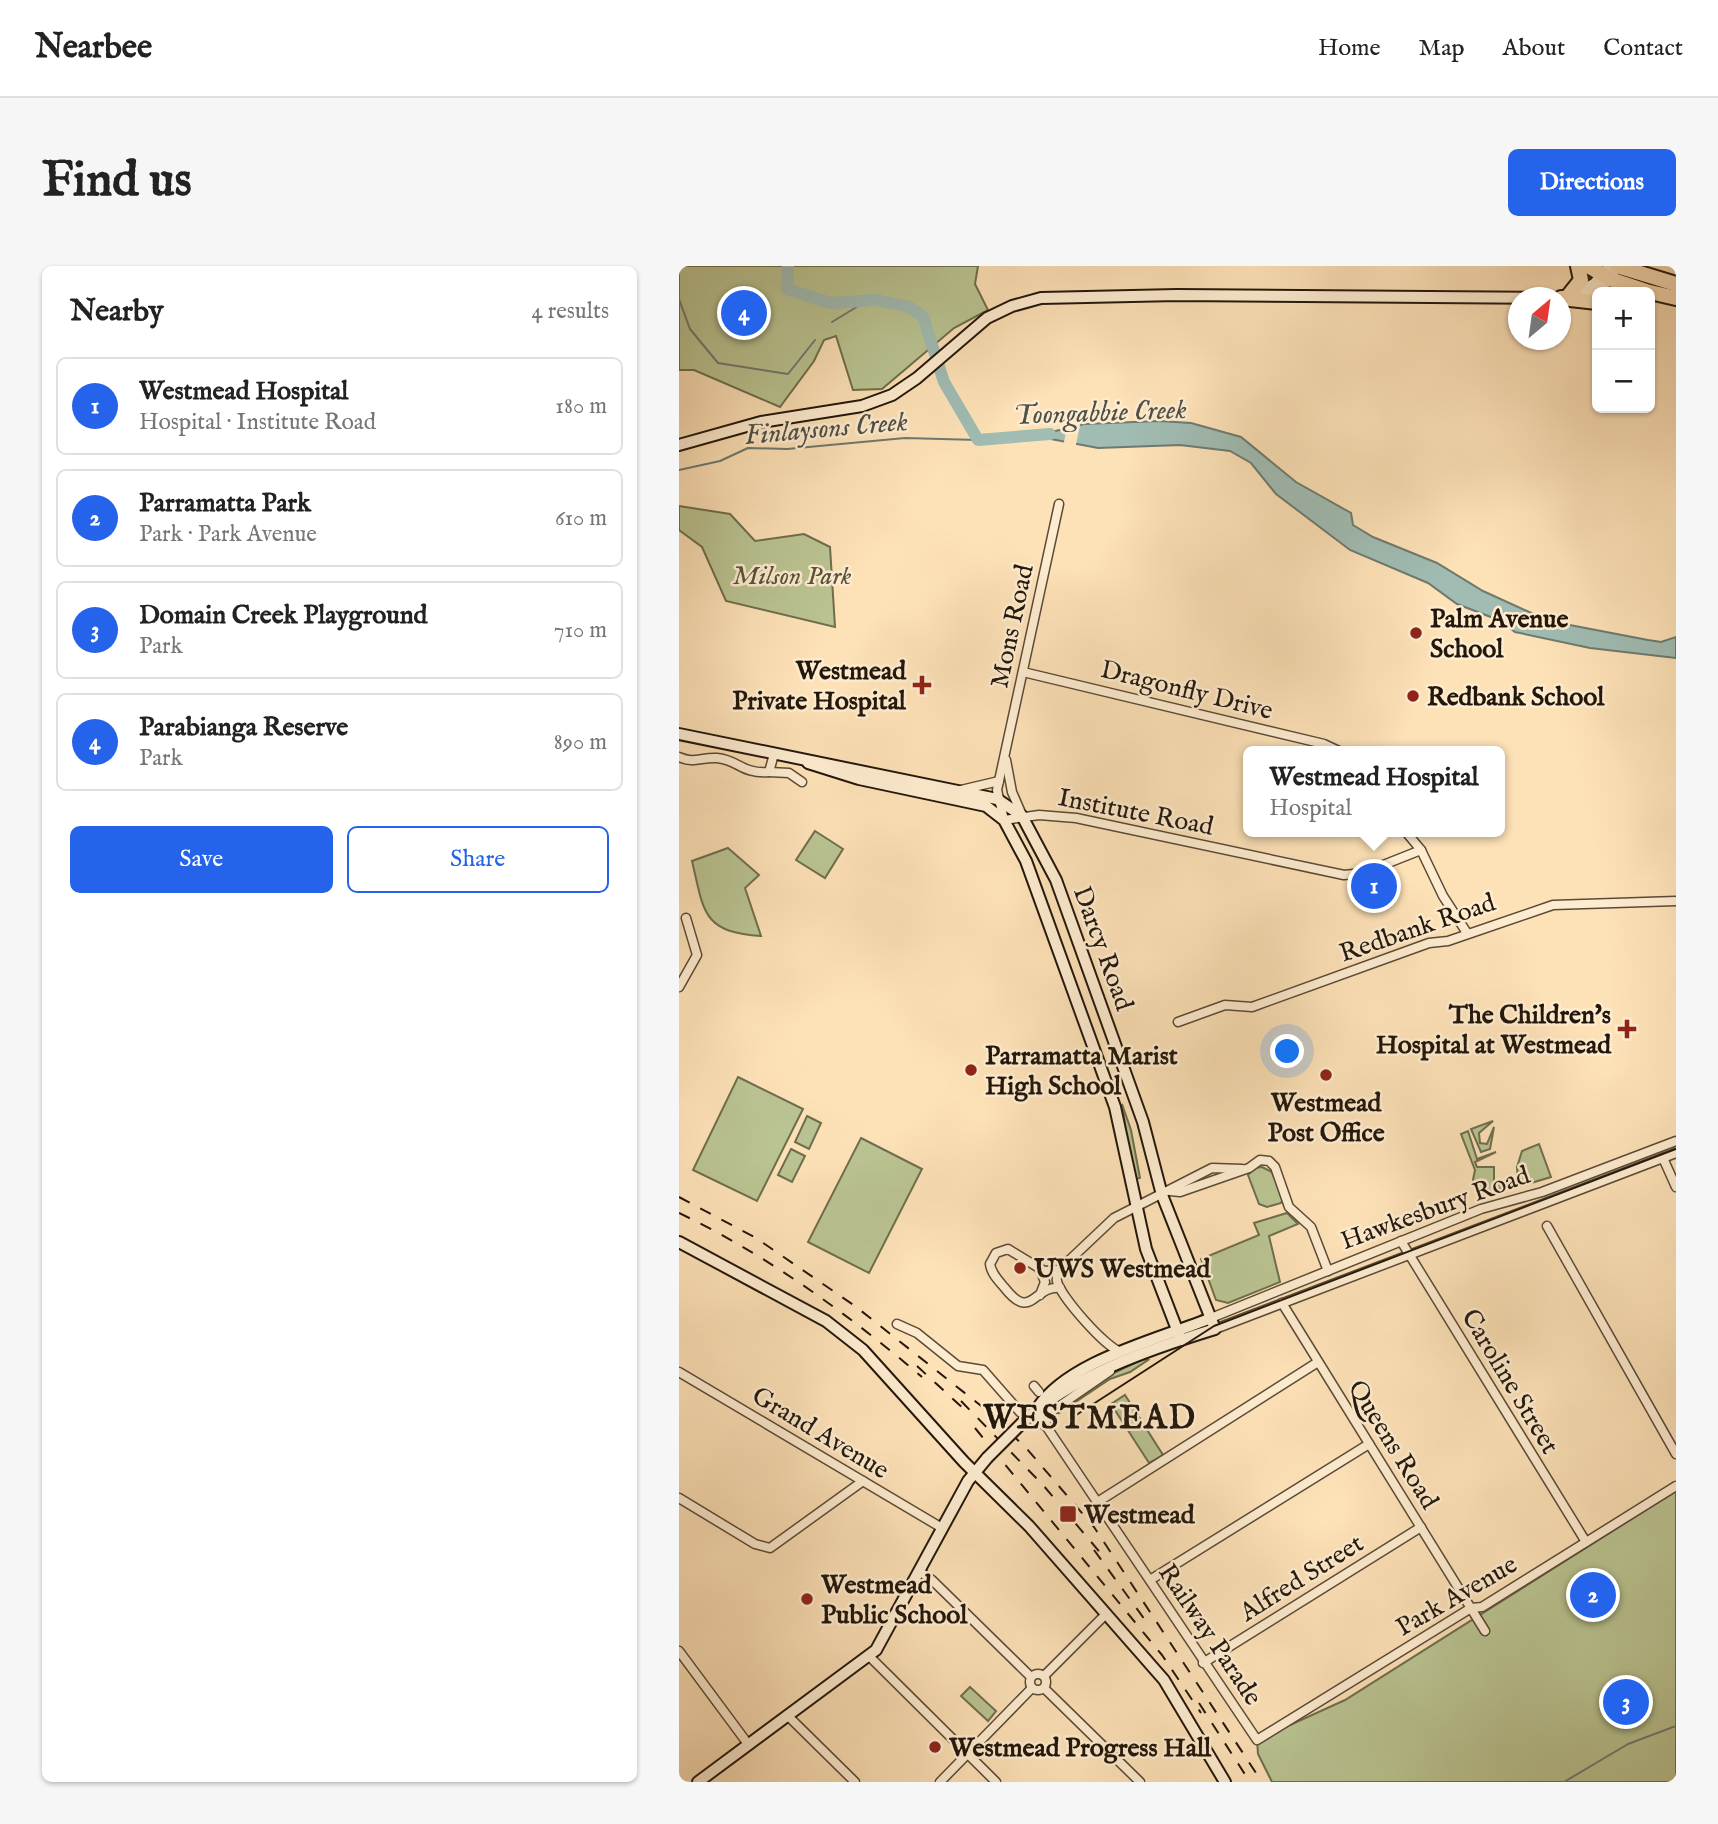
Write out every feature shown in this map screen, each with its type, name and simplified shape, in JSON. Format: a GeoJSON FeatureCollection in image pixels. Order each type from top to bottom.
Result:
{"type":"FeatureCollection","features":[{"type":"Feature","properties":{"kind":"highway"},"geometry":{"type":"LineString","coordinates":[[1571,289],[1581,281],[1578,266]]}},
{"type":"Feature","properties":{"kind":"highway"},"geometry":{"type":"LineString","coordinates":[[1588,266],[1676,284]]}},
{"type":"Feature","properties":{"kind":"highway"},"geometry":{"type":"LineString","coordinates":[[1612,270],[1641,287]]}},
{"type":"Feature","properties":{"kind":"highway"},"geometry":{"type":"LineString","coordinates":[[1655,294],[1676,300]]}},
{"type":"Feature","properties":{"kind":"highway"},"geometry":{"type":"LineString","coordinates":[[1571,298],[1592,301]]}},
{"type":"Feature","properties":{"kind":"highway"},"geometry":{"type":"LineString","coordinates":[[1655,302],[1676,300]]}},
{"type":"Feature","properties":{"kind":"street"},"geometry":{"type":"LineString","coordinates":[[1571,294],[1588,288],[1612,270]]}},
{"type":"Feature","properties":{"kind":"street"},"geometry":{"type":"LineString","coordinates":[[679,445],[761,422],[862,406],[892,395],[918,378],[987,318],[1012,306],[1069,295],[1508,297]]}},
{"type":"Feature","properties":{"kind":"street","name":"Mons Road"},"geometry":{"type":"LineString","coordinates":[[1004,820],[997,799],[999,782],[1059,505]]}},
{"type":"Feature","properties":{"kind":"street","name":"Dragonfly Drive"},"geometry":{"type":"LineString","coordinates":[[1023,672],[1328,746]]}},
{"type":"Feature","properties":{"kind":"street","name":"Darcy Road"},"geometry":{"type":"LineString","coordinates":[[679,734],[997,799],[1022,816],[1045,856],[1066,906],[1213,1323]]}},
{"type":"Feature","properties":{"kind":"street"},"geometry":{"type":"LineString","coordinates":[[769,772],[774,754]]}},
{"type":"Feature","properties":{"kind":"street"},"geometry":{"type":"LineString","coordinates":[[679,757],[695,762],[718,758],[751,773],[789,773],[802,782]]}},
{"type":"Feature","properties":{"kind":"street","name":"Mons Road"},"geometry":{"type":"LineString","coordinates":[[1005,757],[1012,792],[1022,816]]}},
{"type":"Feature","properties":{"kind":"street","name":"Darcy Road"},"geometry":{"type":"LineString","coordinates":[[799,759],[823,770],[986,806],[1004,820],[1026,861],[1115,1107],[1146,1249],[1179,1336]]}},
{"type":"Feature","properties":{"kind":"street"},"geometry":{"type":"LineString","coordinates":[[885,775],[913,785],[922,793]]}},
{"type":"Feature","properties":{"kind":"street"},"geometry":{"type":"LineString","coordinates":[[958,790],[999,782]]}},
{"type":"Feature","properties":{"kind":"street","name":"Institute Road"},"geometry":{"type":"LineString","coordinates":[[1004,820],[1022,816],[1076,818],[1344,875],[1363,873],[1421,850]]}},
{"type":"Feature","properties":{"kind":"street"},"geometry":{"type":"LineString","coordinates":[[1410,837],[1421,850],[1443,896],[1467,933]]}},
{"type":"Feature","properties":{"kind":"street","name":"Redbank Road"},"geometry":{"type":"LineString","coordinates":[[1178,1022],[1226,1005],[1252,1007],[1429,943],[1553,905],[1676,901]]}},
{"type":"Feature","properties":{"kind":"street"},"geometry":{"type":"LineString","coordinates":[[679,987],[697,955],[686,918]]}},
{"type":"Feature","properties":{"kind":"street","name":"Hawkesbury Road"},"geometry":{"type":"LineString","coordinates":[[700,1782],[869,1656],[880,1644],[974,1472],[1021,1418],[1075,1385],[1328,1270],[1481,1209],[1574,1181],[1676,1142]]}},
{"type":"Feature","properties":{"kind":"street","name":"Hawkesbury Road"},"geometry":{"type":"LineString","coordinates":[[1213,1323],[1282,1303],[1676,1153]]}},
{"type":"Feature","properties":{"kind":"street"},"geometry":{"type":"LineString","coordinates":[[1663,1158],[1676,1187]]}},
{"type":"Feature","properties":{"kind":"street"},"geometry":{"type":"LineString","coordinates":[[1124,1352],[1113,1349],[1100,1338],[1060,1288],[1057,1277],[1059,1270],[1104,1225],[1165,1193],[1176,1184],[1212,1168],[1249,1168],[1260,1160],[1272,1164],[1289,1207],[1311,1227],[1328,1270]]}},
{"type":"Feature","properties":{"kind":"street"},"geometry":{"type":"LineString","coordinates":[[1548,1226],[1676,1454]]}},
{"type":"Feature","properties":{"kind":"street","name":"Caroline Street"},"geometry":{"type":"LineString","coordinates":[[1401,1241],[1586,1542]]}},
{"type":"Feature","properties":{"kind":"street"},"geometry":{"type":"LineString","coordinates":[[679,1242],[750,1278],[846,1335],[974,1472],[1029,1526],[1164,1680],[1225,1782]]}},
{"type":"Feature","properties":{"kind":"street"},"geometry":{"type":"LineString","coordinates":[[1059,1270],[1049,1272],[1040,1269],[1008,1249],[996,1253],[990,1264],[992,1272],[1016,1300],[1031,1302],[1052,1288],[1060,1288]]}},
{"type":"Feature","properties":{"kind":"street"},"geometry":{"type":"LineString","coordinates":[[1040,1269],[1045,1282],[1040,1295]]}},
{"type":"Feature","properties":{"kind":"street","name":"Queens Road"},"geometry":{"type":"LineString","coordinates":[[1282,1303],[1485,1631]]}},
{"type":"Feature","properties":{"kind":"street"},"geometry":{"type":"LineString","coordinates":[[897,1324],[917,1333],[958,1366],[983,1370],[1021,1418]]}},
{"type":"Feature","properties":{"kind":"street","name":"Hawkesbury Road"},"geometry":{"type":"LineString","coordinates":[[1036,1411],[1043,1399],[1058,1386],[1097,1363],[1179,1336]]}},
{"type":"Feature","properties":{"kind":"street"},"geometry":{"type":"LineString","coordinates":[[1097,1363],[1103,1354],[1100,1338]]}},
{"type":"Feature","properties":{"kind":"street"},"geometry":{"type":"LineString","coordinates":[[1096,1503],[1318,1363]]}},
{"type":"Feature","properties":{"kind":"street","name":"Hawkesbury Road"},"geometry":{"type":"LineString","coordinates":[[1044,1425],[1055,1408],[1118,1365]]}},
{"type":"Feature","properties":{"kind":"street","name":"Grand Avenue"},"geometry":{"type":"LineString","coordinates":[[679,1372],[942,1528]]}},
{"type":"Feature","properties":{"kind":"street","name":"Railway Parade"},"geometry":{"type":"LineString","coordinates":[[1036,1411],[1257,1740]]}},
{"type":"Feature","properties":{"kind":"street"},"geometry":{"type":"LineString","coordinates":[[1150,1580],[1369,1444]]}},
{"type":"Feature","properties":{"kind":"street"},"geometry":{"type":"LineString","coordinates":[[679,1498],[755,1544],[770,1548],[863,1481]]}},
{"type":"Feature","properties":{"kind":"street","name":"Park Avenue"},"geometry":{"type":"LineString","coordinates":[[1257,1740],[1471,1608],[1482,1607],[1676,1486]]}},
{"type":"Feature","properties":{"kind":"street","name":"Alfred Street"},"geometry":{"type":"LineString","coordinates":[[1203,1663],[1421,1527]]}},
{"type":"Feature","properties":{"kind":"street"},"geometry":{"type":"LineString","coordinates":[[919,1571],[932,1580],[1031,1677],[1032,1688]]}},
{"type":"Feature","properties":{"kind":"street"},"geometry":{"type":"LineString","coordinates":[[1044,1676],[1105,1615]]}},
{"type":"Feature","properties":{"kind":"street"},"geometry":{"type":"LineString","coordinates":[[679,1651],[748,1744]]}},
{"type":"Feature","properties":{"kind":"street"},"geometry":{"type":"LineString","coordinates":[[869,1656],[996,1782]]}},
{"type":"Feature","properties":{"kind":"street"},"geometry":{"type":"LineString","coordinates":[[1031,1677],[1036,1674],[1044,1676],[1047,1681],[1044,1688]]}},
{"type":"Feature","properties":{"kind":"street"},"geometry":{"type":"LineString","coordinates":[[940,1782],[1032,1688],[1044,1688],[1140,1782]]}},
{"type":"Feature","properties":{"kind":"street"},"geometry":{"type":"LineString","coordinates":[[787,1715],[855,1782]]}},
{"type":"Feature","properties":{"kind":"green space"},"geometry":{"type":"Polygon","coordinates":[[[679,266],[978,266],[975,284],[988,310],[954,328],[882,389],[853,390],[836,336],[824,340],[814,361],[780,407],[694,370],[679,370],[679,266]]]}},
{"type":"Feature","properties":{"kind":"green space","name":"Milson Park"},"geometry":{"type":"Polygon","coordinates":[[[679,506],[730,514],[755,541],[804,534],[830,547],[835,627],[726,601],[702,547],[679,530],[679,506]]]}},
{"type":"Feature","properties":{"kind":"green space"},"geometry":{"type":"Polygon","coordinates":[[[815,831],[843,849],[825,878],[796,860],[815,831]]]}},
{"type":"Feature","properties":{"kind":"green space"},"geometry":{"type":"Polygon","coordinates":[[[728,848],[759,875],[745,888],[761,936],[727,930],[716,924],[704,906],[692,861],[728,848]]]}},
{"type":"Feature","properties":{"kind":"green space"},"geometry":{"type":"Polygon","coordinates":[[[738,1077],[803,1109],[757,1201],[693,1170],[738,1077]]]}},
{"type":"Feature","properties":{"kind":"green space"},"geometry":{"type":"Polygon","coordinates":[[[1122,1104],[1131,1130],[1140,1178],[1133,1179],[1122,1104]]]}},
{"type":"Feature","properties":{"kind":"green space"},"geometry":{"type":"Polygon","coordinates":[[[807,1116],[821,1123],[809,1149],[795,1142],[807,1116]]]}},
{"type":"Feature","properties":{"kind":"green space"},"geometry":{"type":"Polygon","coordinates":[[[1493,1121],[1479,1133],[1480,1143],[1487,1144],[1494,1127],[1490,1149],[1481,1152],[1471,1129],[1493,1121]]]}},
{"type":"Feature","properties":{"kind":"green space"},"geometry":{"type":"Polygon","coordinates":[[[1468,1131],[1477,1159],[1496,1152],[1475,1162],[1477,1167],[1494,1167],[1494,1184],[1502,1185],[1497,1194],[1480,1200],[1473,1180],[1475,1170],[1461,1134],[1468,1131]]]}},
{"type":"Feature","properties":{"kind":"green space"},"geometry":{"type":"Polygon","coordinates":[[[861,1138],[922,1169],[869,1273],[808,1242],[861,1138]]]}},
{"type":"Feature","properties":{"kind":"green space"},"geometry":{"type":"Polygon","coordinates":[[[1539,1144],[1551,1177],[1521,1186],[1518,1183],[1517,1167],[1522,1151],[1539,1144]]]}},
{"type":"Feature","properties":{"kind":"green space"},"geometry":{"type":"Polygon","coordinates":[[[791,1149],[805,1156],[792,1182],[778,1175],[791,1149]]]}},
{"type":"Feature","properties":{"kind":"green space"},"geometry":{"type":"Polygon","coordinates":[[[1262,1167],[1272,1172],[1283,1199],[1281,1203],[1267,1207],[1259,1204],[1248,1175],[1254,1168],[1262,1167]]]}},
{"type":"Feature","properties":{"kind":"green space"},"geometry":{"type":"Polygon","coordinates":[[[1287,1213],[1298,1224],[1269,1236],[1280,1282],[1228,1303],[1216,1300],[1201,1259],[1259,1235],[1254,1223],[1287,1213]]]}},
{"type":"Feature","properties":{"kind":"green space"},"geometry":{"type":"Polygon","coordinates":[[[1143,1359],[1148,1360],[1130,1372],[1110,1379],[1059,1413],[1056,1408],[1097,1381],[1143,1359]]]}},
{"type":"Feature","properties":{"kind":"green space"},"geometry":{"type":"Polygon","coordinates":[[[1125,1395],[1163,1455],[1149,1463],[1111,1404],[1125,1395]]]}},
{"type":"Feature","properties":{"kind":"green space"},"geometry":{"type":"Polygon","coordinates":[[[1676,1491],[1676,1782],[1272,1782],[1258,1754],[1257,1740],[1345,1700],[1676,1491]]]}},
{"type":"Feature","properties":{"kind":"green space"},"geometry":{"type":"Polygon","coordinates":[[[970,1687],[996,1711],[988,1721],[961,1696],[970,1687]]]}},
{"type":"Feature","properties":{"kind":"water","name":"Toongabbie Creek"},"geometry":{"type":"Polygon","coordinates":[[[1159,421],[1191,423],[1241,437],[1296,482],[1351,513],[1353,525],[1373,537],[1437,563],[1483,591],[1549,621],[1661,642],[1676,637],[1676,658],[1590,648],[1515,632],[1501,621],[1457,604],[1428,583],[1350,550],[1276,494],[1251,463],[1230,451],[1180,445],[1098,448],[1035,436],[1084,424],[1159,421]]]}},
{"type":"Feature","properties":{"kind":"pier"},"geometry":{"type":"Polygon","coordinates":[[[1081,421],[1075,449],[1063,446],[1068,424],[1081,421]]]}},
{"type":"Feature","properties":{"kind":"waterway","name":"Toongabbie Creek"},"geometry":{"type":"LineString","coordinates":[[788,266],[787,289],[830,303],[877,300],[909,307],[923,317],[944,382],[978,440],[1050,434]]}},
{"type":"Feature","properties":{"kind":"waterway"},"geometry":{"type":"LineString","coordinates":[[679,299],[690,329],[718,363],[788,374],[815,340]]}},
{"type":"Feature","properties":{"kind":"waterway"},"geometry":{"type":"LineString","coordinates":[[832,322],[868,300]]}},
{"type":"Feature","properties":{"kind":"waterway","name":"Finlaysons Creek"},"geometry":{"type":"LineString","coordinates":[[679,470],[720,461],[748,448],[787,449],[905,438],[978,440]]}},
{"type":"Feature","properties":{"kind":"waterway"},"geometry":{"type":"LineString","coordinates":[[1564,1782],[1628,1744],[1676,1726]]}},
{"type":"Feature","properties":{"kind":"tram line"},"geometry":{"type":"LineString","coordinates":[[1070,1419],[1214,1326],[1676,1149]]}},
{"type":"Feature","properties":{"kind":"railway"},"geometry":{"type":"LineString","coordinates":[[679,1197],[756,1238],[855,1306],[990,1413],[1027,1449],[1094,1527],[1262,1782]]}},
{"type":"Feature","properties":{"kind":"railway"},"geometry":{"type":"LineString","coordinates":[[679,1213],[744,1247],[806,1287],[922,1377]]}},
{"type":"Feature","properties":{"kind":"railway"},"geometry":{"type":"LineString","coordinates":[[917,1366],[966,1411]]}},
{"type":"Feature","properties":{"kind":"railway"},"geometry":{"type":"LineString","coordinates":[[961,1401],[1043,1485],[1103,1556]]}},
{"type":"Feature","properties":{"kind":"railway"},"geometry":{"type":"LineString","coordinates":[[975,1428],[1162,1655],[1201,1713]]}},
{"type":"Feature","properties":{"kind":"railway"},"geometry":{"type":"LineString","coordinates":[[1094,1550],[1148,1624]]}},
{"type":"Feature","properties":{"kind":"railway"},"geometry":{"type":"LineString","coordinates":[[1199,1703],[1248,1779]]}},
{"type":"Feature","properties":{"kind":"place","name":"Parabianga Reserve"},"geometry":{"type":"Point","coordinates":[744,313]}},
{"type":"Feature","properties":{"kind":"place","name":"Palm Avenue School"},"geometry":{"type":"Point","coordinates":[1416,633]}},
{"type":"Feature","properties":{"kind":"place","name":"Westmead Private Hospital"},"geometry":{"type":"Point","coordinates":[922,685]}},
{"type":"Feature","properties":{"kind":"place","name":"Redbank School"},"geometry":{"type":"Point","coordinates":[1413,696]}},
{"type":"Feature","properties":{"kind":"place","name":"Westmead Hospital"},"geometry":{"type":"Point","coordinates":[1374,886]}},
{"type":"Feature","properties":{"kind":"place","name":"The Children's Hospital at Westmead"},"geometry":{"type":"Point","coordinates":[1627,1029]}},
{"type":"Feature","properties":{"kind":"place","name":"Parramatta Marist High School"},"geometry":{"type":"Point","coordinates":[971,1070]}},
{"type":"Feature","properties":{"kind":"place","name":"Westmead Post Office"},"geometry":{"type":"Point","coordinates":[1326,1075]}},
{"type":"Feature","properties":{"kind":"place","name":"UWS Westmead"},"geometry":{"type":"Point","coordinates":[1020,1268]}},
{"type":"Feature","properties":{"kind":"place","name":"Westmead"},"geometry":{"type":"Point","coordinates":[1068,1514]}},
{"type":"Feature","properties":{"kind":"place","name":"Parramatta Park"},"geometry":{"type":"Point","coordinates":[1593,1595]}},
{"type":"Feature","properties":{"kind":"place","name":"Westmead Public School"},"geometry":{"type":"Point","coordinates":[807,1599]}},
{"type":"Feature","properties":{"kind":"place","name":"Domain Creek Playground"},"geometry":{"type":"Point","coordinates":[1626,1702]}},
{"type":"Feature","properties":{"kind":"place","name":"Westmead Progress Hall"},"geometry":{"type":"Point","coordinates":[935,1747]}},
{"type":"Feature","properties":{"kind":"district","name":"WESTMEAD"},"geometry":{"type":"Point","coordinates":[1090,1416]}}]}
